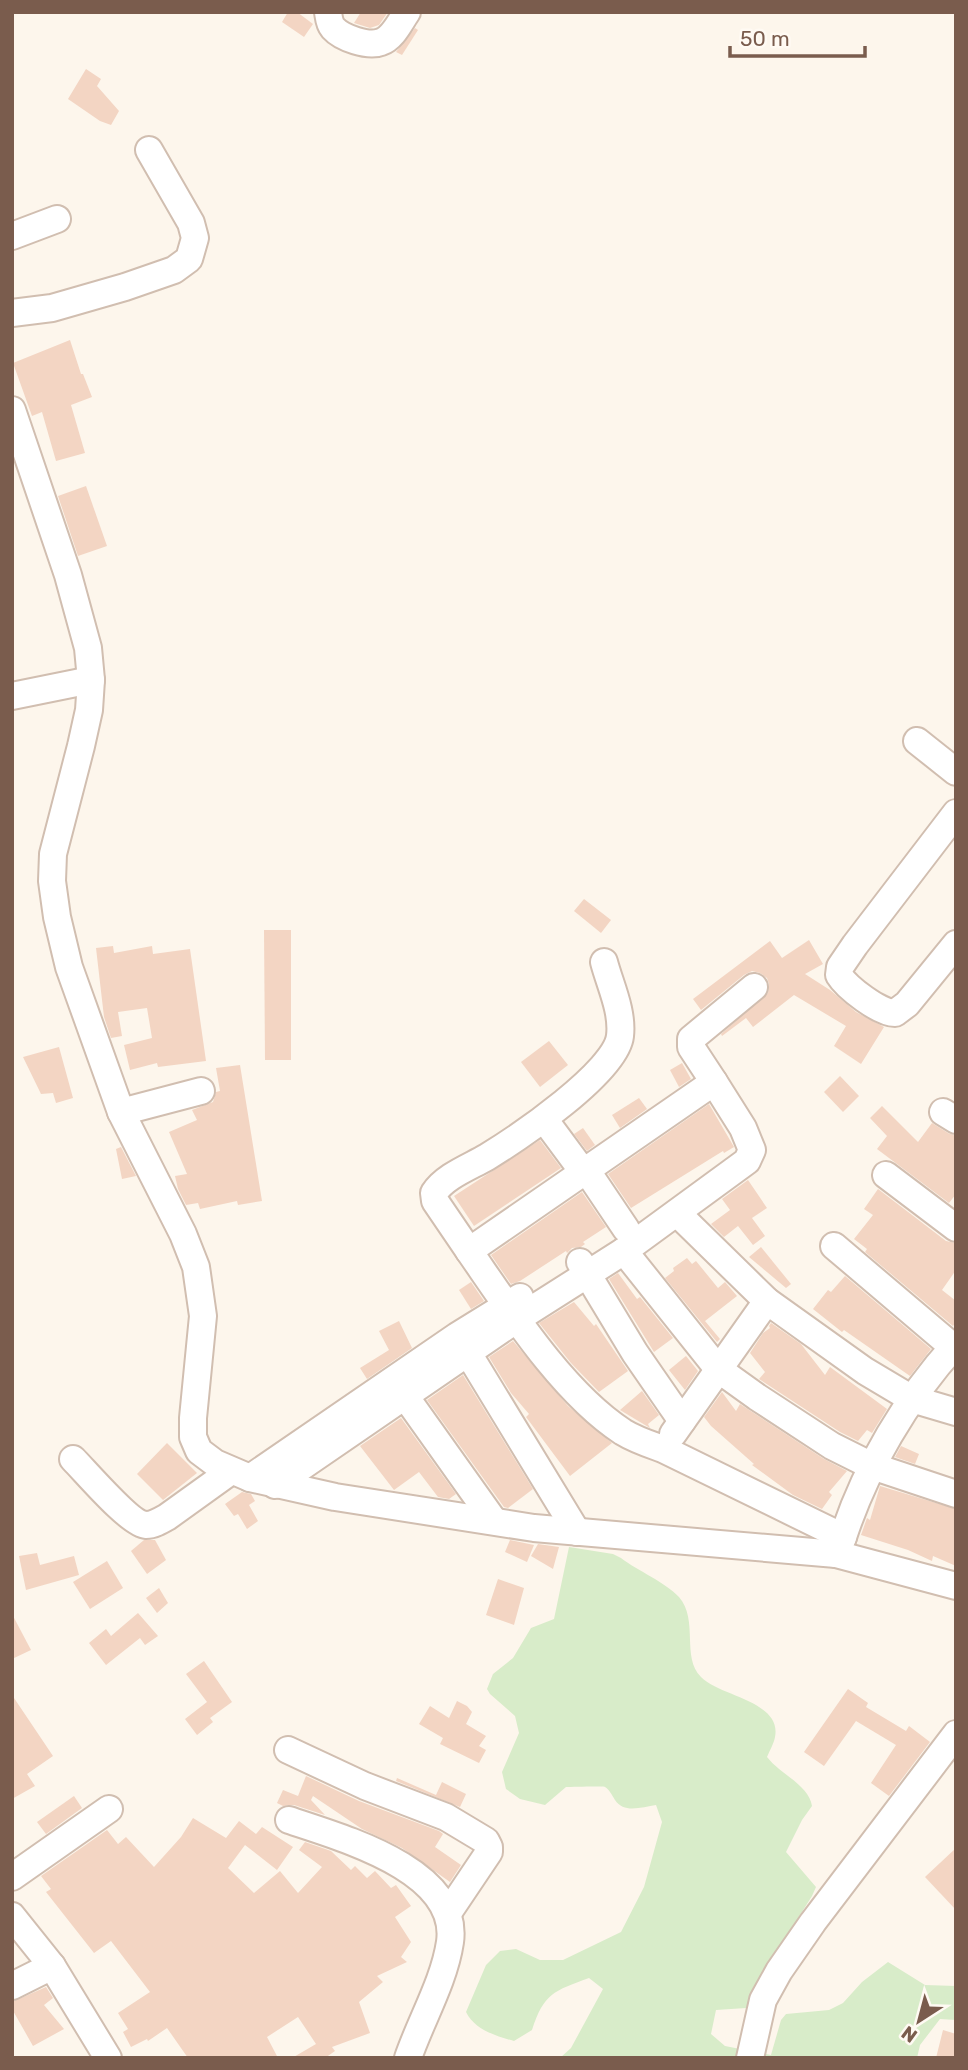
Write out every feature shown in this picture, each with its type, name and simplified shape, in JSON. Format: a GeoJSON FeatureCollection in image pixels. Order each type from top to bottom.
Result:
{"type":"FeatureCollection","features":[{"type":"Feature","properties":{"kind":"street"},"geometry":{"type":"LineString","coordinates":[[328,12],[330,23],[340,34],[372,44],[381,43],[388,38],[407,12]]}},
{"type":"Feature","properties":{"kind":"street"},"geometry":{"type":"LineString","coordinates":[[12,313],[52,308],[125,287],[174,270],[189,259],[195,238],[191,223],[149,150]]}},
{"type":"Feature","properties":{"kind":"street"},"geometry":{"type":"LineString","coordinates":[[12,236],[57,219]]}},
{"type":"Feature","properties":{"kind":"street"},"geometry":{"type":"LineString","coordinates":[[12,410],[68,575],[88,648],[91,680],[82,746],[53,854],[52,881],[57,917],[69,967],[121,1112],[183,1234],[196,1267],[203,1316],[193,1418],[194,1443],[201,1454],[252,1478],[335,1497],[494,1521],[577,1532],[839,1545]]}},
{"type":"Feature","properties":{"kind":"street"},"geometry":{"type":"LineString","coordinates":[[12,696],[91,680]]}},
{"type":"Feature","properties":{"kind":"street"},"geometry":{"type":"LineString","coordinates":[[917,741],[956,772]]}},
{"type":"Feature","properties":{"kind":"street"},"geometry":{"type":"LineString","coordinates":[[956,813],[855,945],[840,967],[839,975],[848,986],[867,1000],[887,1012],[895,1013],[907,1004],[956,944]]}},
{"type":"Feature","properties":{"kind":"street"},"geometry":{"type":"LineString","coordinates":[[604,962],[620,1018],[619,1041],[610,1058],[597,1074],[544,1119],[443,1183],[435,1191],[435,1201],[512,1312],[561,1374],[594,1409],[631,1436],[663,1449],[839,1545],[956,1586]]}},
{"type":"Feature","properties":{"kind":"street"},"geometry":{"type":"LineString","coordinates":[[625,1240],[677,1213],[747,1161],[752,1154],[743,1128],[691,1047],[690,1041],[695,1034],[754,987]]}},
{"type":"Feature","properties":{"kind":"street"},"geometry":{"type":"LineString","coordinates":[[469,1251],[714,1082]]}},
{"type":"Feature","properties":{"kind":"street"},"geometry":{"type":"LineString","coordinates":[[121,1112],[201,1091]]}},
{"type":"Feature","properties":{"kind":"street"},"geometry":{"type":"LineString","coordinates":[[544,1119],[585,1172],[625,1240],[718,1369],[832,1446],[872,1466],[956,1494]]}},
{"type":"Feature","properties":{"kind":"street"},"geometry":{"type":"LineString","coordinates":[[252,1478],[457,1336],[512,1312],[584,1268],[751,1147]]}},
{"type":"Feature","properties":{"kind":"street"},"geometry":{"type":"LineString","coordinates":[[886,1175],[956,1228]]}},
{"type":"Feature","properties":{"kind":"street"},"geometry":{"type":"LineString","coordinates":[[677,1213],[767,1301],[865,1371],[912,1399],[956,1412]]}},
{"type":"Feature","properties":{"kind":"street"},"geometry":{"type":"LineString","coordinates":[[834,1246],[954,1345],[912,1399],[872,1466],[860,1489],[839,1545]]}},
{"type":"Feature","properties":{"kind":"street"},"geometry":{"type":"LineString","coordinates":[[584,1268],[635,1353],[682,1421]]}},
{"type":"Feature","properties":{"kind":"street"},"geometry":{"type":"LineString","coordinates":[[663,1449],[767,1301]]}},
{"type":"Feature","properties":{"kind":"street"},"geometry":{"type":"LineString","coordinates":[[73,1459],[137,1522],[145,1525],[156,1523],[252,1478],[405,1396],[468,1353],[512,1312]]}},
{"type":"Feature","properties":{"kind":"street"},"geometry":{"type":"LineString","coordinates":[[468,1353],[577,1532]]}},
{"type":"Feature","properties":{"kind":"street"},"geometry":{"type":"LineString","coordinates":[[405,1396],[494,1521]]}},
{"type":"Feature","properties":{"kind":"street"},"geometry":{"type":"LineString","coordinates":[[750,2058],[763,2000],[779,1971],[956,1734]]}},
{"type":"Feature","properties":{"kind":"street"},"geometry":{"type":"LineString","coordinates":[[288,1750],[365,1786],[446,1817],[486,1841],[489,1853],[448,1913]]}},
{"type":"Feature","properties":{"kind":"street"},"geometry":{"type":"LineString","coordinates":[[12,1877],[109,1809]]}},
{"type":"Feature","properties":{"kind":"street"},"geometry":{"type":"LineString","coordinates":[[289,1820],[340,1838],[409,1870],[432,1888],[448,1913],[451,1930],[447,1954],[408,2058]]}},
{"type":"Feature","properties":{"kind":"street"},"geometry":{"type":"LineString","coordinates":[[12,1916],[52,1966],[108,2058]]}},
{"type":"Feature","properties":{"kind":"street"},"geometry":{"type":"LineString","coordinates":[[12,1986],[52,1966]]}},
{"type":"Feature","properties":{"kind":"green space"},"geometry":{"type":"Polygon","coordinates":[[[569,1547],[613,1554],[659,1581],[679,1597],[688,1616],[695,1669],[710,1684],[760,1707],[769,1715],[775,1725],[775,1737],[767,1757],[800,1786],[810,1799],[812,1806],[786,1852],[816,1887],[762,1975],[746,2008],[716,2010],[711,2034],[725,2046],[771,2055],[781,2020],[786,2014],[829,2010],[843,2003],[862,1982],[888,1962],[925,1985],[956,1986],[956,2020],[940,2019],[920,2045],[917,2058],[560,2058],[571,2048],[603,1989],[589,1978],[552,1995],[541,2008],[532,2030],[514,2041],[487,2031],[470,2018],[466,2012],[486,1965],[500,1951],[516,1949],[540,1960],[563,1960],[621,1932],[644,1887],[662,1822],[656,1805],[634,1809],[623,1807],[605,1787],[566,1787],[545,1805],[520,1799],[506,1789],[502,1772],[519,1733],[515,1716],[487,1689],[493,1674],[513,1658],[531,1628],[554,1619],[569,1547]]]}},
{"type":"Feature","properties":{"kind":"building"},"geometry":{"type":"Polygon","coordinates":[[[288,12],[297,12],[313,24],[304,37],[282,22],[288,12]]]}},
{"type":"Feature","properties":{"kind":"building"},"geometry":{"type":"Polygon","coordinates":[[[361,12],[388,12],[379,25],[370,28],[354,23],[361,12]]]}},
{"type":"Feature","properties":{"kind":"building"},"geometry":{"type":"Polygon","coordinates":[[[415,28],[418,30],[402,55],[396,52],[415,28]]]}},
{"type":"Feature","properties":{"kind":"building"},"geometry":{"type":"Polygon","coordinates":[[[86,69],[101,79],[97,86],[119,111],[111,125],[100,121],[68,99],[86,69]]]}},
{"type":"Feature","properties":{"kind":"building"},"geometry":{"type":"Polygon","coordinates":[[[70,340],[92,397],[71,405],[85,453],[56,461],[42,412],[32,416],[13,363],[70,340]]]}},
{"type":"Feature","properties":{"kind":"building"},"geometry":{"type":"Polygon","coordinates":[[[86,486],[107,546],[78,556],[58,496],[86,486]]]}},
{"type":"Feature","properties":{"kind":"building"},"geometry":{"type":"Polygon","coordinates":[[[584,899],[611,920],[601,933],[574,911],[584,899]]]}},
{"type":"Feature","properties":{"kind":"building"},"geometry":{"type":"Polygon","coordinates":[[[264,930],[291,930],[291,1060],[265,1060],[264,930]]]}},
{"type":"Feature","properties":{"kind":"building"},"geometry":{"type":"Polygon","coordinates":[[[809,940],[823,964],[805,974],[830,990],[856,1012],[884,1027],[861,1064],[834,1046],[846,1026],[794,995],[753,1027],[746,1018],[722,1036],[721,1034],[768,993],[767,978],[760,973],[752,971],[744,975],[701,1010],[693,999],[770,941],[782,958],[809,940]]]}},
{"type":"Feature","properties":{"kind":"building"},"geometry":{"type":"Polygon","coordinates":[[[113,946],[114,953],[152,946],[153,954],[190,949],[206,1061],[158,1067],[157,1063],[130,1070],[124,1045],[152,1038],[147,1008],[118,1012],[122,1036],[111,1038],[104,1017],[96,948],[113,946]]]}},
{"type":"Feature","properties":{"kind":"building"},"geometry":{"type":"Polygon","coordinates":[[[549,1041],[568,1065],[540,1087],[521,1062],[549,1041]]]}},
{"type":"Feature","properties":{"kind":"building"},"geometry":{"type":"Polygon","coordinates":[[[59,1047],[73,1098],[56,1103],[53,1093],[41,1094],[23,1057],[59,1047]]]}},
{"type":"Feature","properties":{"kind":"building"},"geometry":{"type":"Polygon","coordinates":[[[682,1063],[691,1079],[679,1087],[670,1070],[682,1063]]]}},
{"type":"Feature","properties":{"kind":"building"},"geometry":{"type":"Polygon","coordinates":[[[240,1065],[262,1201],[238,1205],[237,1201],[200,1209],[198,1203],[186,1205],[175,1176],[187,1174],[169,1132],[197,1120],[192,1110],[213,1102],[216,1092],[220,1091],[216,1068],[240,1065]]]}},
{"type":"Feature","properties":{"kind":"building"},"geometry":{"type":"Polygon","coordinates":[[[840,1076],[859,1096],[843,1112],[824,1092],[840,1076]]]}},
{"type":"Feature","properties":{"kind":"building"},"geometry":{"type":"Polygon","coordinates":[[[639,1098],[647,1109],[620,1128],[612,1115],[639,1098]]]}},
{"type":"Feature","properties":{"kind":"building"},"geometry":{"type":"Polygon","coordinates":[[[709,1104],[734,1147],[724,1153],[723,1151],[631,1208],[608,1174],[709,1104]]]}},
{"type":"Feature","properties":{"kind":"building"},"geometry":{"type":"Polygon","coordinates":[[[882,1106],[918,1142],[932,1123],[956,1136],[956,1194],[949,1203],[877,1149],[887,1136],[870,1118],[882,1106]]]}},
{"type":"Feature","properties":{"kind":"building"},"geometry":{"type":"Polygon","coordinates":[[[583,1128],[595,1145],[587,1151],[574,1134],[583,1128]]]}},
{"type":"Feature","properties":{"kind":"building"},"geometry":{"type":"Polygon","coordinates":[[[540,1140],[561,1168],[474,1226],[454,1196],[540,1140]]]}},
{"type":"Feature","properties":{"kind":"building"},"geometry":{"type":"Polygon","coordinates":[[[121,1147],[136,1176],[122,1179],[116,1149],[121,1147]]]}},
{"type":"Feature","properties":{"kind":"building"},"geometry":{"type":"Polygon","coordinates":[[[748,1180],[767,1208],[752,1218],[765,1236],[753,1245],[738,1226],[724,1237],[711,1224],[730,1210],[722,1199],[748,1180]]]}},
{"type":"Feature","properties":{"kind":"building"},"geometry":{"type":"Polygon","coordinates":[[[878,1189],[946,1241],[956,1243],[956,1270],[942,1290],[956,1301],[956,1322],[953,1326],[865,1252],[867,1249],[854,1239],[873,1215],[864,1209],[878,1189]]]}},
{"type":"Feature","properties":{"kind":"building"},"geometry":{"type":"Polygon","coordinates":[[[582,1192],[606,1227],[583,1242],[585,1244],[581,1247],[572,1248],[567,1253],[566,1251],[511,1284],[491,1255],[582,1192]]]}},
{"type":"Feature","properties":{"kind":"building"},"geometry":{"type":"Polygon","coordinates":[[[761,1247],[791,1284],[786,1288],[749,1257],[761,1247]]]}},
{"type":"Feature","properties":{"kind":"building"},"geometry":{"type":"Polygon","coordinates":[[[687,1258],[692,1264],[696,1261],[718,1288],[725,1282],[737,1296],[705,1321],[720,1339],[717,1342],[665,1278],[687,1258]]]}},
{"type":"Feature","properties":{"kind":"building"},"geometry":{"type":"Polygon","coordinates":[[[618,1273],[637,1299],[640,1297],[673,1338],[654,1352],[609,1279],[618,1273]]]}},
{"type":"Feature","properties":{"kind":"building"},"geometry":{"type":"Polygon","coordinates":[[[845,1276],[931,1349],[910,1376],[844,1330],[842,1332],[813,1309],[828,1290],[831,1292],[845,1276]]]}},
{"type":"Feature","properties":{"kind":"building"},"geometry":{"type":"Polygon","coordinates":[[[471,1282],[484,1301],[471,1309],[459,1290],[471,1282]]]}},
{"type":"Feature","properties":{"kind":"building"},"geometry":{"type":"Polygon","coordinates":[[[574,1302],[594,1326],[596,1324],[628,1371],[599,1392],[539,1323],[574,1302]]]}},
{"type":"Feature","properties":{"kind":"building"},"geometry":{"type":"Polygon","coordinates":[[[399,1321],[412,1348],[367,1379],[360,1368],[389,1350],[379,1331],[399,1321]]]}},
{"type":"Feature","properties":{"kind":"building"},"geometry":{"type":"Polygon","coordinates":[[[771,1323],[801,1344],[825,1375],[830,1367],[887,1409],[872,1433],[867,1430],[858,1441],[759,1379],[765,1372],[750,1353],[771,1323]]]}},
{"type":"Feature","properties":{"kind":"building"},"geometry":{"type":"Polygon","coordinates":[[[513,1341],[568,1406],[612,1443],[570,1476],[526,1417],[529,1414],[511,1393],[489,1357],[513,1341]]]}},
{"type":"Feature","properties":{"kind":"building"},"geometry":{"type":"Polygon","coordinates":[[[686,1356],[698,1371],[685,1390],[669,1370],[686,1356]]]}},
{"type":"Feature","properties":{"kind":"building"},"geometry":{"type":"Polygon","coordinates":[[[463,1375],[533,1489],[508,1508],[504,1507],[427,1400],[463,1375]]]}},
{"type":"Feature","properties":{"kind":"building"},"geometry":{"type":"Polygon","coordinates":[[[642,1391],[659,1415],[648,1424],[650,1428],[620,1410],[642,1391]]]}},
{"type":"Feature","properties":{"kind":"building"},"geometry":{"type":"Polygon","coordinates":[[[722,1392],[736,1411],[740,1404],[847,1471],[829,1492],[832,1495],[822,1509],[793,1495],[752,1465],[754,1464],[711,1426],[704,1417],[722,1392]]]}},
{"type":"Feature","properties":{"kind":"building"},"geometry":{"type":"Polygon","coordinates":[[[401,1418],[456,1494],[449,1499],[438,1497],[419,1472],[394,1490],[360,1446],[401,1418]]]}},
{"type":"Feature","properties":{"kind":"building"},"geometry":{"type":"Polygon","coordinates":[[[167,1443],[197,1473],[163,1500],[137,1474],[167,1443]]]}},
{"type":"Feature","properties":{"kind":"building"},"geometry":{"type":"Polygon","coordinates":[[[901,1446],[919,1454],[915,1464],[895,1457],[901,1446]]]}},
{"type":"Feature","properties":{"kind":"building"},"geometry":{"type":"Polygon","coordinates":[[[880,1486],[956,1509],[956,1566],[933,1556],[932,1561],[861,1535],[867,1518],[870,1520],[880,1486]]]}},
{"type":"Feature","properties":{"kind":"building"},"geometry":{"type":"Polygon","coordinates":[[[242,1492],[251,1494],[255,1501],[249,1505],[258,1521],[247,1529],[238,1514],[234,1516],[225,1504],[242,1492]]]}},
{"type":"Feature","properties":{"kind":"building"},"geometry":{"type":"Polygon","coordinates":[[[144,1540],[155,1540],[166,1560],[147,1574],[131,1551],[144,1540]]]}},
{"type":"Feature","properties":{"kind":"building"},"geometry":{"type":"Polygon","coordinates":[[[510,1540],[534,1545],[527,1562],[505,1552],[510,1540]]]}},
{"type":"Feature","properties":{"kind":"building"},"geometry":{"type":"Polygon","coordinates":[[[538,1544],[559,1547],[553,1569],[531,1556],[538,1544]]]}},
{"type":"Feature","properties":{"kind":"building"},"geometry":{"type":"Polygon","coordinates":[[[37,1553],[40,1565],[74,1556],[79,1575],[26,1590],[19,1556],[37,1553]]]}},
{"type":"Feature","properties":{"kind":"building"},"geometry":{"type":"Polygon","coordinates":[[[107,1561],[123,1588],[90,1609],[73,1582],[107,1561]]]}},
{"type":"Feature","properties":{"kind":"building"},"geometry":{"type":"Polygon","coordinates":[[[498,1579],[524,1588],[514,1625],[486,1615],[498,1579]]]}},
{"type":"Feature","properties":{"kind":"building"},"geometry":{"type":"Polygon","coordinates":[[[159,1588],[168,1603],[157,1613],[146,1598],[159,1588]]]}},
{"type":"Feature","properties":{"kind":"building"},"geometry":{"type":"Polygon","coordinates":[[[138,1613],[158,1636],[145,1645],[140,1638],[106,1665],[89,1643],[106,1629],[111,1636],[138,1613]]]}},
{"type":"Feature","properties":{"kind":"building"},"geometry":{"type":"Polygon","coordinates":[[[12,1614],[31,1650],[12,1659],[12,1614]]]}},
{"type":"Feature","properties":{"kind":"building"},"geometry":{"type":"Polygon","coordinates":[[[204,1661],[232,1702],[210,1718],[213,1722],[197,1735],[185,1719],[207,1702],[186,1674],[204,1661]]]}},
{"type":"Feature","properties":{"kind":"building"},"geometry":{"type":"Polygon","coordinates":[[[848,1689],[868,1703],[866,1707],[906,1731],[909,1726],[930,1742],[889,1796],[871,1783],[896,1745],[856,1721],[824,1766],[804,1752],[848,1689]]]}},
{"type":"Feature","properties":{"kind":"building"},"geometry":{"type":"Polygon","coordinates":[[[12,1695],[53,1756],[27,1774],[35,1786],[12,1799],[12,1695]]]}},
{"type":"Feature","properties":{"kind":"building"},"geometry":{"type":"Polygon","coordinates":[[[457,1701],[472,1712],[466,1724],[486,1736],[479,1746],[486,1750],[479,1763],[440,1744],[443,1738],[419,1724],[430,1706],[449,1718],[457,1701]]]}},
{"type":"Feature","properties":{"kind":"building"},"geometry":{"type":"Polygon","coordinates":[[[306,1776],[359,1801],[439,1831],[443,1834],[435,1847],[461,1865],[450,1882],[402,1848],[362,1829],[313,1796],[311,1800],[325,1815],[294,1805],[283,1806],[277,1803],[283,1790],[298,1796],[306,1776]]]}},
{"type":"Feature","properties":{"kind":"building"},"geometry":{"type":"Polygon","coordinates":[[[397,1778],[436,1795],[442,1782],[466,1794],[460,1807],[396,1781],[397,1778]]]}},
{"type":"Feature","properties":{"kind":"building"},"geometry":{"type":"Polygon","coordinates":[[[74,1796],[82,1808],[46,1834],[37,1822],[74,1796]]]}},
{"type":"Feature","properties":{"kind":"building"},"geometry":{"type":"Polygon","coordinates":[[[193,1818],[226,1838],[239,1821],[256,1834],[262,1827],[293,1847],[277,1870],[245,1845],[228,1868],[254,1893],[280,1871],[298,1893],[322,1867],[299,1850],[305,1842],[331,1851],[351,1870],[355,1866],[367,1878],[375,1871],[391,1888],[396,1885],[411,1906],[395,1917],[411,1942],[401,1957],[407,1962],[377,1976],[383,1982],[359,2002],[370,2033],[332,2047],[335,2051],[325,2058],[292,2058],[316,2044],[298,2017],[267,2037],[278,2058],[188,2058],[167,2028],[148,2041],[147,2039],[131,2047],[123,2032],[128,2029],[118,2013],[150,1992],[111,1941],[94,1953],[46,1892],[51,1889],[41,1876],[107,1830],[118,1844],[126,1837],[154,1867],[181,1837],[193,1818]]]}},
{"type":"Feature","properties":{"kind":"building"},"geometry":{"type":"Polygon","coordinates":[[[956,1848],[956,1910],[925,1877],[956,1848]]]}},
{"type":"Feature","properties":{"kind":"building"},"geometry":{"type":"Polygon","coordinates":[[[46,1987],[53,1998],[44,2005],[64,2029],[33,2046],[12,2009],[12,2002],[46,1987]]]}},
{"type":"Feature","properties":{"kind":"building"},"geometry":{"type":"Polygon","coordinates":[[[943,2030],[956,2034],[956,2058],[936,2058],[943,2030]]]}}]}
